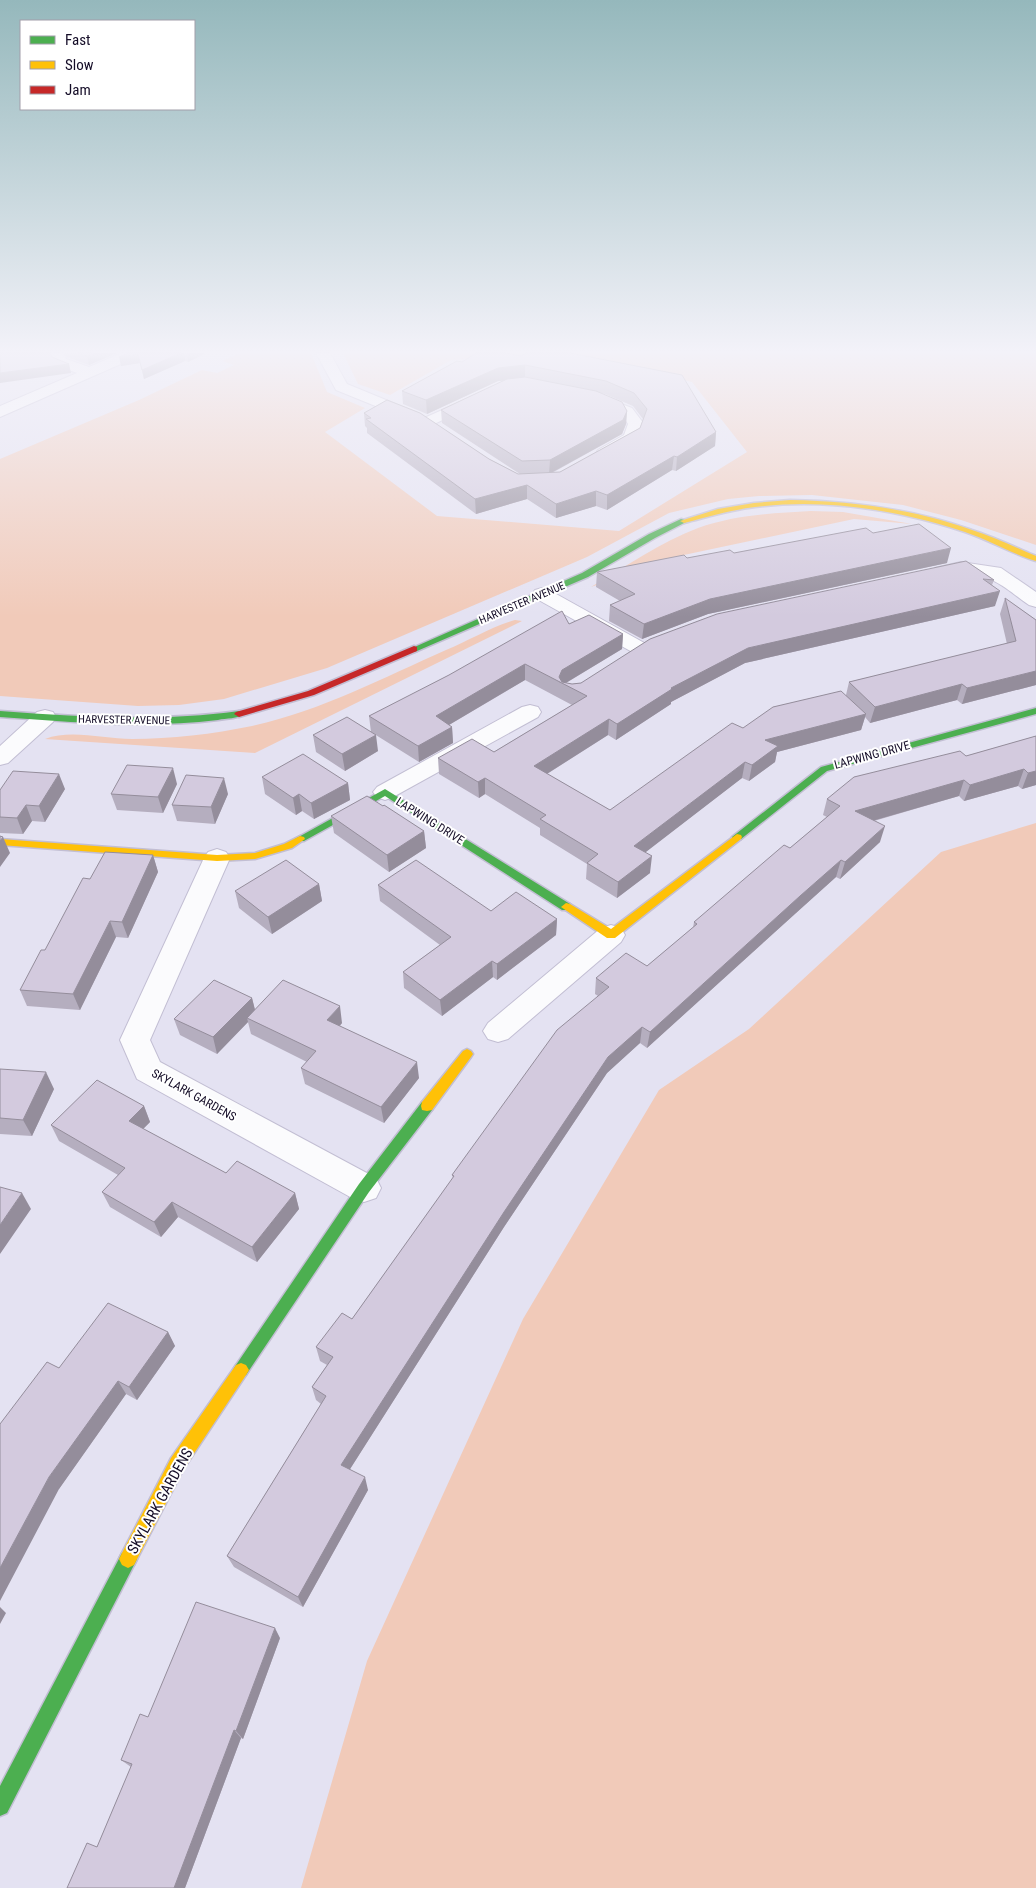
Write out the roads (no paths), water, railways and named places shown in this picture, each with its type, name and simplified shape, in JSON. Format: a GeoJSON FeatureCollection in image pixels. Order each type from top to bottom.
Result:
{"type":"FeatureCollection","features":[{"type":"Feature","properties":{"kind":"street"},"geometry":{"type":"LineString","coordinates":[[588,462],[625,441]]}},
{"type":"Feature","properties":{"kind":"street","name":"HARVESTER AVENUE"},"geometry":{"type":"LineString","coordinates":[[0,714],[138,722],[170,722],[232,715],[271,706],[335,683],[587,574],[676,525],[718,511],[763,504],[813,502],[856,505],[912,515],[962,529],[1036,559]]}},
{"type":"Feature","properties":{"kind":"street"},"geometry":{"type":"LineString","coordinates":[[922,577],[961,568],[994,572],[1036,601]]}},
{"type":"Feature","properties":{"kind":"street"},"geometry":{"type":"LineString","coordinates":[[542,594],[641,650]]}},
{"type":"Feature","properties":{"kind":"street","name":"LAPWING DRIVE"},"geometry":{"type":"LineString","coordinates":[[498,1031],[611,935],[824,769],[1036,711]]}},
{"type":"Feature","properties":{"kind":"street"},"geometry":{"type":"LineString","coordinates":[[385,792],[530,712]]}},
{"type":"Feature","properties":{"kind":"street"},"geometry":{"type":"LineString","coordinates":[[0,758],[45,717]]}},
{"type":"Feature","properties":{"kind":"street","name":"LAPWING DRIVE"},"geometry":{"type":"LineString","coordinates":[[0,842],[217,858],[255,856],[288,846],[385,792],[611,935]]}},
{"type":"Feature","properties":{"kind":"street","name":"SKYLARK GARDENS"},"geometry":{"type":"LineString","coordinates":[[217,858],[135,1040],[148,1070],[364,1188]]}},
{"type":"Feature","properties":{"kind":"street","name":"SKYLARK GARDENS"},"geometry":{"type":"LineString","coordinates":[[0,1806],[177,1464],[364,1188],[467,1054]]}}]}
